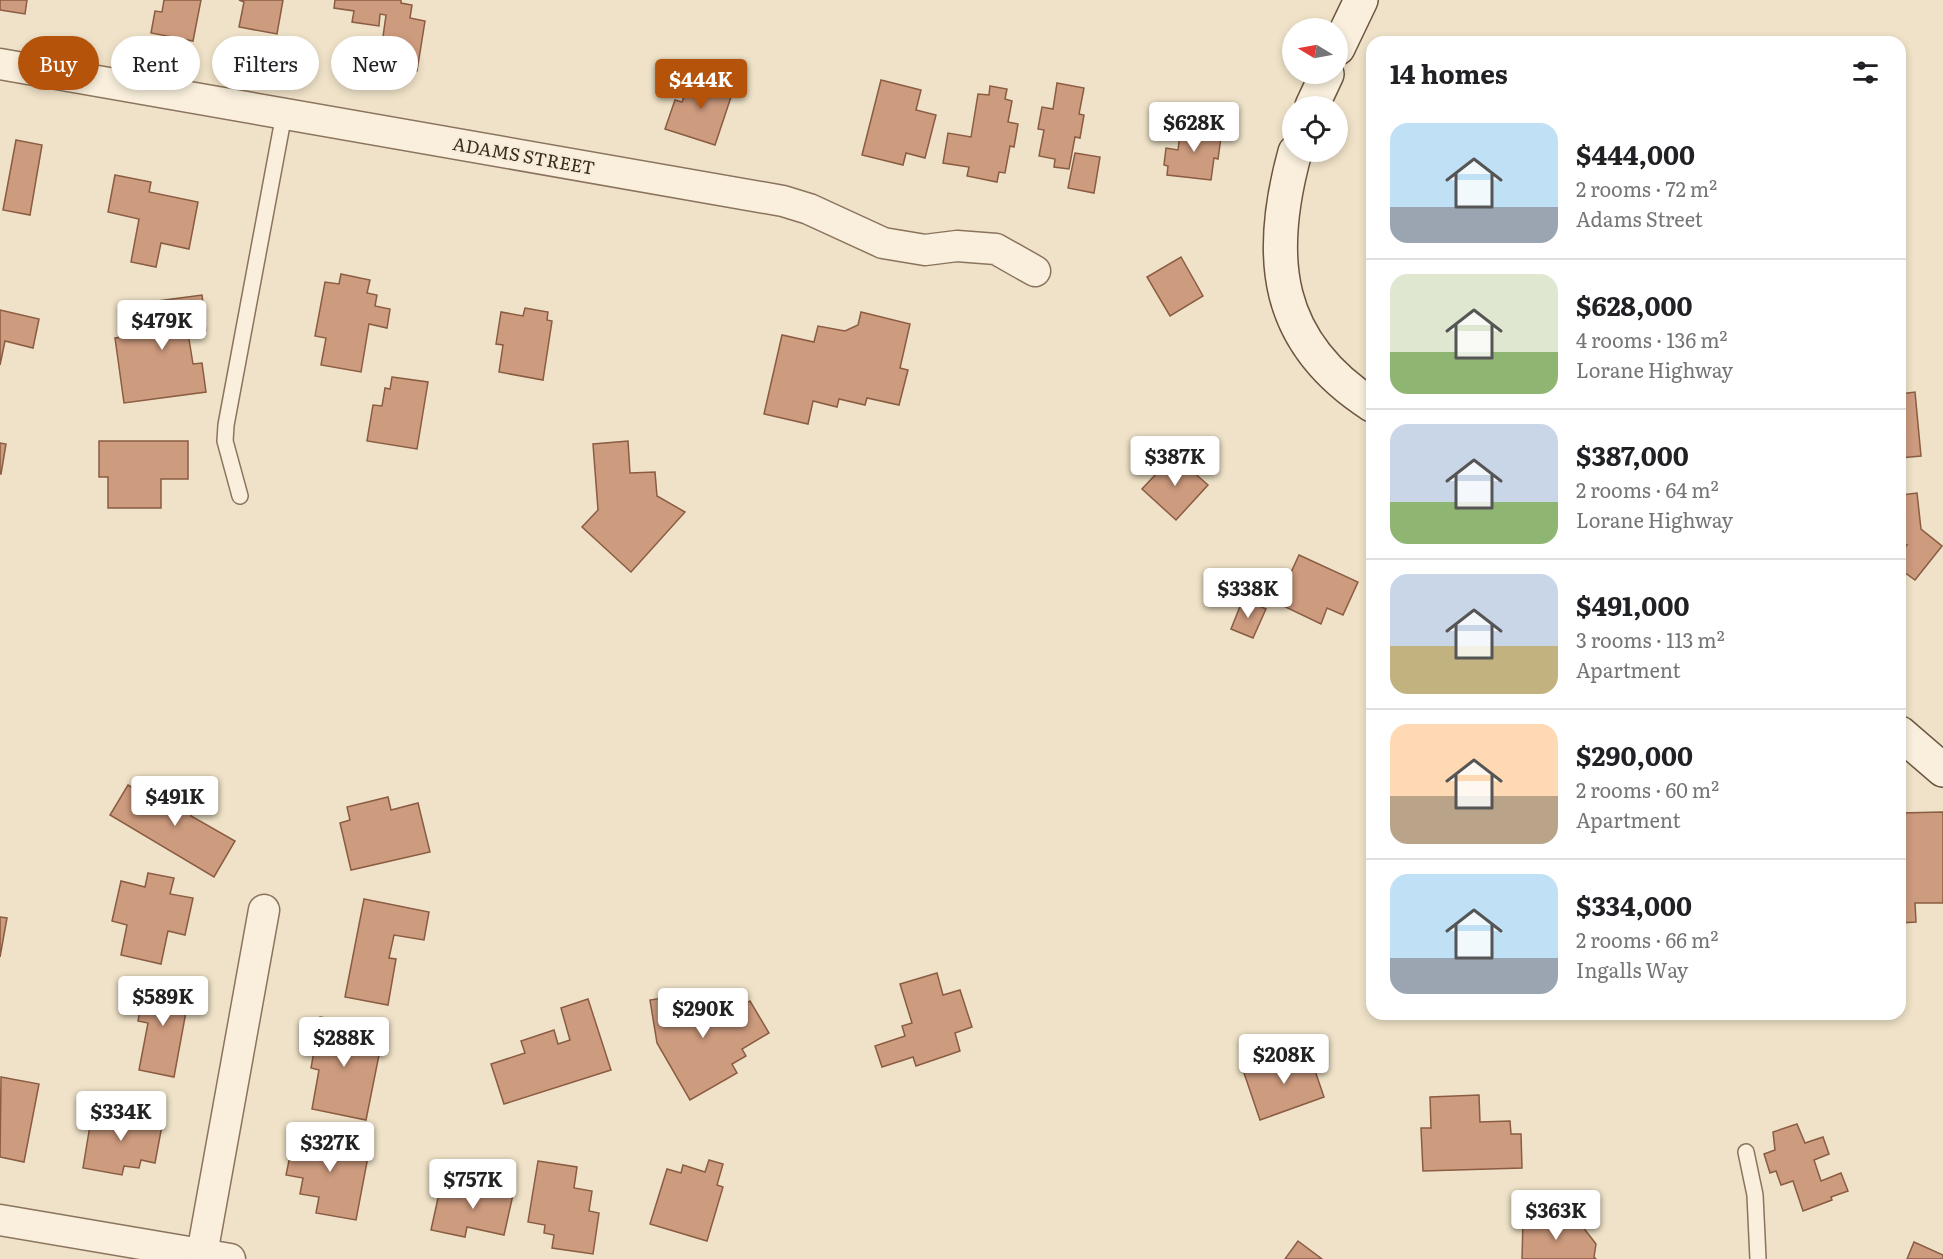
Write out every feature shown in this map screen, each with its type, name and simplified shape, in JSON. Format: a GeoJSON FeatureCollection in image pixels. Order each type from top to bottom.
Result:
{"type":"FeatureCollection","features":[{"type":"Feature","properties":{"kind":"street"},"geometry":{"type":"LineString","coordinates":[[1348,27],[1361,0]]}},
{"type":"Feature","properties":{"kind":"street","name":"ADAMS STREET"},"geometry":{"type":"LineString","coordinates":[[0,64],[783,201],[809,209],[883,243],[926,250],[957,246],[996,249],[1035,271]]}},
{"type":"Feature","properties":{"kind":"street"},"geometry":{"type":"LineString","coordinates":[[1293,162],[1279,227],[1281,277],[1289,313],[1320,362],[1344,387],[1366,401]]}},
{"type":"Feature","properties":{"kind":"street"},"geometry":{"type":"LineString","coordinates":[[1906,738],[1943,770]]}},
{"type":"Feature","properties":{"kind":"street"},"geometry":{"type":"LineString","coordinates":[[0,1220],[216,1257],[264,910]]}},
{"type":"Feature","properties":{"kind":"lane"},"geometry":{"type":"LineString","coordinates":[[240,495],[225,433],[284,114]]}},
{"type":"Feature","properties":{"kind":"lane"},"geometry":{"type":"LineString","coordinates":[[1746,1152],[1755,1195],[1758,1259]]}},
{"type":"Feature","properties":{"kind":"building"},"geometry":{"type":"Polygon","coordinates":[[[0,0],[27,0],[25,14],[0,10],[0,0]]]}},
{"type":"Feature","properties":{"kind":"building"},"geometry":{"type":"Polygon","coordinates":[[[164,0],[201,0],[194,36],[167,36],[151,33],[155,11],[162,12],[164,0]]]}},
{"type":"Feature","properties":{"kind":"building"},"geometry":{"type":"Polygon","coordinates":[[[239,0],[283,0],[277,34],[239,27],[244,2],[239,0]]]}},
{"type":"Feature","properties":{"kind":"building"},"geometry":{"type":"Polygon","coordinates":[[[335,0],[401,0],[401,3],[412,5],[410,18],[425,21],[418,65],[418,36],[383,36],[386,15],[380,14],[379,26],[352,22],[354,11],[334,8],[335,0]]]}},
{"type":"Feature","properties":{"kind":"building"},"geometry":{"type":"Polygon","coordinates":[[[692,74],[734,88],[715,145],[665,129],[675,100],[682,102],[692,74]]]}},
{"type":"Feature","properties":{"kind":"building"},"geometry":{"type":"Polygon","coordinates":[[[881,80],[921,90],[916,110],[936,115],[925,158],[906,153],[903,165],[862,155],[881,80]]]}},
{"type":"Feature","properties":{"kind":"building"},"geometry":{"type":"Polygon","coordinates":[[[1057,83],[1084,88],[1079,114],[1084,115],[1080,138],[1075,137],[1069,169],[1054,167],[1055,159],[1039,156],[1044,130],[1038,129],[1042,107],[1053,109],[1057,83]]]}},
{"type":"Feature","properties":{"kind":"building"},"geometry":{"type":"Polygon","coordinates":[[[990,86],[1007,89],[1005,99],[1012,101],[1008,122],[1018,124],[1014,147],[1010,146],[1005,173],[999,172],[997,182],[967,176],[969,167],[943,163],[948,133],[971,137],[978,94],[989,95],[990,86]]]}},
{"type":"Feature","properties":{"kind":"building"},"geometry":{"type":"Polygon","coordinates":[[[1181,126],[1222,130],[1218,159],[1214,158],[1211,180],[1167,175],[1168,166],[1164,165],[1166,148],[1178,150],[1181,126]]]}},
{"type":"Feature","properties":{"kind":"building"},"geometry":{"type":"Polygon","coordinates":[[[16,140],[42,145],[30,215],[3,210],[16,140]]]}},
{"type":"Feature","properties":{"kind":"building"},"geometry":{"type":"Polygon","coordinates":[[[1075,153],[1100,157],[1094,193],[1068,188],[1075,153]]]}},
{"type":"Feature","properties":{"kind":"building"},"geometry":{"type":"Polygon","coordinates":[[[115,175],[151,182],[149,192],[198,202],[189,249],[161,243],[156,267],[131,262],[139,219],[108,212],[115,175]]]}},
{"type":"Feature","properties":{"kind":"building"},"geometry":{"type":"Polygon","coordinates":[[[1181,257],[1203,296],[1170,316],[1147,277],[1181,257]]]}},
{"type":"Feature","properties":{"kind":"building"},"geometry":{"type":"Polygon","coordinates":[[[341,274],[370,280],[367,293],[377,295],[375,306],[390,309],[387,328],[369,324],[361,372],[321,365],[326,338],[315,336],[325,282],[339,284],[341,274]]]}},
{"type":"Feature","properties":{"kind":"building"},"geometry":{"type":"Polygon","coordinates":[[[202,295],[206,331],[188,333],[193,364],[202,363],[206,392],[124,403],[115,338],[139,335],[135,304],[202,295]]]}},
{"type":"Feature","properties":{"kind":"building"},"geometry":{"type":"Polygon","coordinates":[[[525,308],[548,312],[547,320],[552,321],[543,380],[499,372],[503,345],[496,344],[501,312],[523,316],[525,308]]]}},
{"type":"Feature","properties":{"kind":"building"},"geometry":{"type":"Polygon","coordinates":[[[0,310],[39,319],[33,348],[5,341],[0,365],[0,310]]]}},
{"type":"Feature","properties":{"kind":"building"},"geometry":{"type":"Polygon","coordinates":[[[861,312],[910,324],[900,368],[908,370],[899,405],[867,398],[865,405],[839,399],[837,407],[813,401],[808,424],[764,414],[782,335],[814,342],[818,326],[845,331],[858,325],[861,312]]]}},
{"type":"Feature","properties":{"kind":"building"},"geometry":{"type":"Polygon","coordinates":[[[392,377],[428,382],[417,449],[367,441],[373,405],[382,406],[385,388],[390,389],[392,377]]]}},
{"type":"Feature","properties":{"kind":"building"},"geometry":{"type":"Polygon","coordinates":[[[1915,392],[1921,456],[1906,457],[1906,393],[1915,392]]]}},
{"type":"Feature","properties":{"kind":"building"},"geometry":{"type":"Polygon","coordinates":[[[99,441],[188,441],[188,479],[161,479],[161,508],[108,508],[108,477],[99,477],[99,441]]]}},
{"type":"Feature","properties":{"kind":"building"},"geometry":{"type":"Polygon","coordinates":[[[628,441],[630,473],[655,472],[657,496],[685,512],[631,572],[582,527],[598,510],[593,444],[628,441]]]}},
{"type":"Feature","properties":{"kind":"building"},"geometry":{"type":"Polygon","coordinates":[[[0,443],[6,444],[1,474],[0,474],[0,443]]]}},
{"type":"Feature","properties":{"kind":"building"},"geometry":{"type":"Polygon","coordinates":[[[1174,455],[1208,485],[1176,520],[1142,489],[1174,455]]]}},
{"type":"Feature","properties":{"kind":"building"},"geometry":{"type":"Polygon","coordinates":[[[1917,493],[1921,529],[1942,546],[1915,580],[1906,573],[1906,494],[1917,493]]]}},
{"type":"Feature","properties":{"kind":"building"},"geometry":{"type":"Polygon","coordinates":[[[1299,555],[1358,582],[1343,615],[1327,608],[1321,624],[1277,603],[1299,555]]]}},
{"type":"Feature","properties":{"kind":"building"},"geometry":{"type":"Polygon","coordinates":[[[1243,599],[1266,609],[1253,638],[1231,629],[1243,599]]]}},
{"type":"Feature","properties":{"kind":"building"},"geometry":{"type":"Polygon","coordinates":[[[128,785],[160,805],[171,786],[199,802],[191,816],[235,841],[214,877],[110,815],[128,785]]]}},
{"type":"Feature","properties":{"kind":"building"},"geometry":{"type":"Polygon","coordinates":[[[388,797],[391,810],[418,803],[430,852],[351,870],[340,823],[350,820],[347,807],[388,797]]]}},
{"type":"Feature","properties":{"kind":"building"},"geometry":{"type":"Polygon","coordinates":[[[1943,812],[1943,903],[1915,903],[1916,922],[1906,923],[1906,813],[1943,812]]]}},
{"type":"Feature","properties":{"kind":"building"},"geometry":{"type":"Polygon","coordinates":[[[148,873],[174,878],[170,894],[193,898],[185,935],[168,931],[161,964],[121,955],[127,925],[112,921],[121,881],[145,887],[148,873]]]}},
{"type":"Feature","properties":{"kind":"building"},"geometry":{"type":"Polygon","coordinates":[[[364,899],[429,912],[424,940],[394,935],[389,958],[396,959],[388,1005],[345,997],[364,899]]]}},
{"type":"Feature","properties":{"kind":"building"},"geometry":{"type":"Polygon","coordinates":[[[0,917],[7,918],[0,957],[0,917]]]}},
{"type":"Feature","properties":{"kind":"building"},"geometry":{"type":"Polygon","coordinates":[[[937,973],[943,995],[960,990],[972,1027],[955,1033],[960,1051],[916,1066],[913,1057],[882,1067],[875,1046],[905,1036],[902,1026],[912,1023],[900,984],[937,973]]]}},
{"type":"Feature","properties":{"kind":"building"},"geometry":{"type":"Polygon","coordinates":[[[145,982],[190,990],[174,1077],[139,1070],[148,1023],[138,1021],[145,982]]]}},
{"type":"Feature","properties":{"kind":"building"},"geometry":{"type":"Polygon","coordinates":[[[707,991],[710,1010],[716,1021],[750,1001],[769,1033],[742,1049],[746,1056],[732,1064],[737,1073],[690,1100],[657,1043],[650,1000],[707,991]]]}},
{"type":"Feature","properties":{"kind":"building"},"geometry":{"type":"Polygon","coordinates":[[[588,999],[611,1070],[504,1104],[491,1064],[525,1053],[521,1041],[554,1030],[558,1044],[570,1040],[561,1008],[588,999]]]}},
{"type":"Feature","properties":{"kind":"building"},"geometry":{"type":"Polygon","coordinates":[[[320,1017],[364,1025],[361,1036],[382,1040],[366,1120],[312,1109],[319,1070],[311,1068],[320,1017]]]}},
{"type":"Feature","properties":{"kind":"building"},"geometry":{"type":"Polygon","coordinates":[[[1308,1050],[1324,1097],[1260,1120],[1244,1073],[1308,1050]]]}},
{"type":"Feature","properties":{"kind":"building"},"geometry":{"type":"Polygon","coordinates":[[[1,1077],[39,1084],[24,1162],[0,1157],[1,1077]]]}},
{"type":"Feature","properties":{"kind":"building"},"geometry":{"type":"Polygon","coordinates":[[[1479,1095],[1480,1122],[1510,1121],[1511,1134],[1521,1134],[1522,1168],[1423,1171],[1421,1128],[1431,1128],[1430,1097],[1479,1095]]]}},
{"type":"Feature","properties":{"kind":"building"},"geometry":{"type":"Polygon","coordinates":[[[92,1113],[125,1119],[126,1113],[163,1120],[155,1163],[141,1160],[139,1168],[124,1166],[122,1175],[83,1168],[92,1113]]]}},
{"type":"Feature","properties":{"kind":"building"},"geometry":{"type":"Polygon","coordinates":[[[1797,1124],[1805,1143],[1823,1137],[1829,1154],[1814,1160],[1821,1181],[1841,1173],[1848,1191],[1803,1211],[1793,1181],[1781,1185],[1776,1171],[1770,1173],[1764,1154],[1775,1150],[1773,1132],[1797,1124]]]}},
{"type":"Feature","properties":{"kind":"building"},"geometry":{"type":"Polygon","coordinates":[[[295,1132],[370,1146],[356,1220],[316,1213],[319,1197],[300,1194],[303,1178],[286,1175],[295,1132]]]}},
{"type":"Feature","properties":{"kind":"building"},"geometry":{"type":"Polygon","coordinates":[[[709,1160],[723,1164],[717,1185],[723,1187],[707,1241],[650,1224],[667,1169],[681,1173],[683,1165],[705,1172],[709,1160]]]}},
{"type":"Feature","properties":{"kind":"building"},"geometry":{"type":"Polygon","coordinates":[[[538,1161],[577,1167],[574,1188],[592,1191],[589,1211],[599,1213],[593,1254],[552,1248],[554,1235],[544,1233],[545,1225],[528,1222],[538,1161]]]}},
{"type":"Feature","properties":{"kind":"building"},"geometry":{"type":"Polygon","coordinates":[[[471,1182],[514,1190],[504,1235],[467,1227],[465,1237],[431,1230],[440,1189],[468,1195],[471,1182]]]}},
{"type":"Feature","properties":{"kind":"building"},"geometry":{"type":"Polygon","coordinates":[[[1523,1220],[1579,1222],[1596,1244],[1594,1257],[1596,1259],[1522,1259],[1523,1220]]]}},
{"type":"Feature","properties":{"kind":"building"},"geometry":{"type":"Polygon","coordinates":[[[1298,1241],[1322,1259],[1285,1259],[1298,1241]]]}},
{"type":"Feature","properties":{"kind":"building"},"geometry":{"type":"Polygon","coordinates":[[[1914,1242],[1943,1255],[1943,1259],[1907,1259],[1914,1242]]]}}]}
